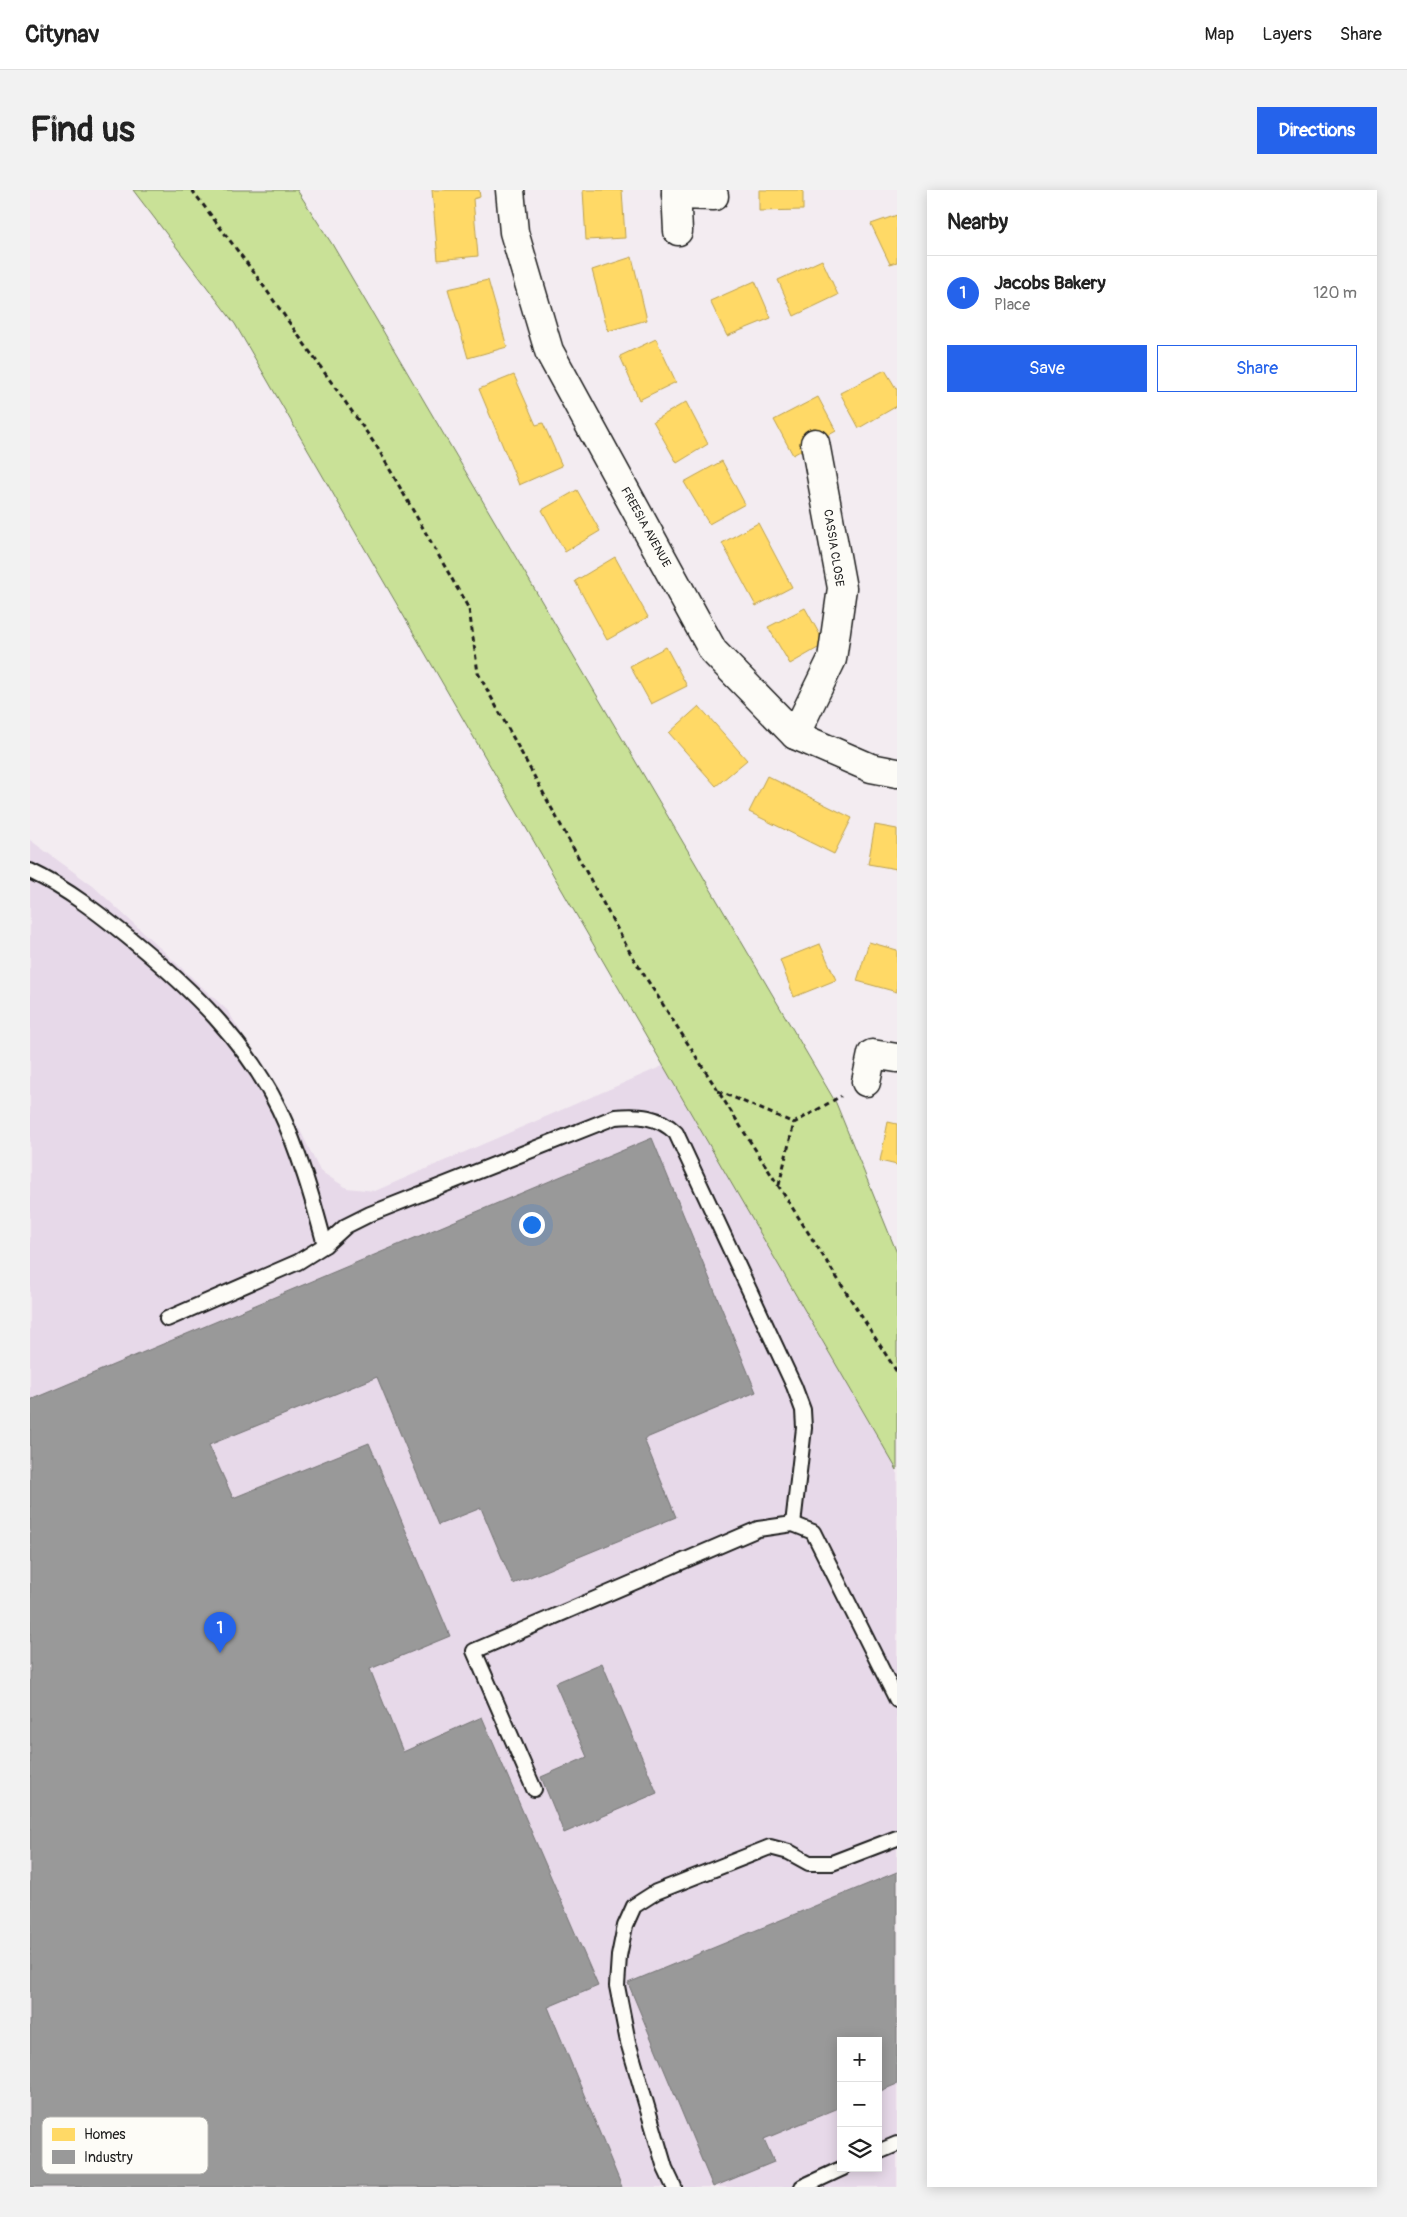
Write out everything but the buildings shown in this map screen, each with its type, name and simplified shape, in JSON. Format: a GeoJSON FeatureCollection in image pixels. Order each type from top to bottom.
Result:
{"type":"FeatureCollection","features":[{"type":"Feature","properties":{"kind":"street","name":"FREESIA AVENUE"},"geometry":{"type":"LineString","coordinates":[[510,190],[514,232],[549,351],[713,651],[795,735],[871,768],[897,773]]}},
{"type":"Feature","properties":{"kind":"street"},"geometry":{"type":"LineString","coordinates":[[678,231],[676,193],[714,196]]}},
{"type":"Feature","properties":{"kind":"street","name":"CASSIA CLOSE"},"geometry":{"type":"LineString","coordinates":[[795,735],[832,659],[842,588],[815,443]]}},
{"type":"Feature","properties":{"kind":"street"},"geometry":{"type":"LineString","coordinates":[[866,1082],[872,1054],[897,1058]]}},
{"type":"Feature","properties":{"kind":"lane"},"geometry":{"type":"LineString","coordinates":[[30,871],[90,906],[174,975],[224,1026],[254,1067],[279,1108],[313,1199],[326,1245]]}},
{"type":"Feature","properties":{"kind":"lane"},"geometry":{"type":"LineString","coordinates":[[168,1319],[298,1262],[326,1245],[346,1226],[370,1214],[615,1117],[636,1116],[651,1118],[666,1123],[676,1133],[794,1386],[803,1410],[804,1428],[793,1524]]}},
{"type":"Feature","properties":{"kind":"lane"},"geometry":{"type":"LineString","coordinates":[[534,1789],[474,1651],[758,1529],[793,1524],[813,1532],[897,1700]]}},
{"type":"Feature","properties":{"kind":"lane"},"geometry":{"type":"LineString","coordinates":[[674,2187],[664,2168],[628,2042],[617,1986],[625,1926],[634,1906],[656,1892],[770,1848],[789,1852],[809,1863],[832,1863],[897,1838]]}},
{"type":"Feature","properties":{"kind":"lane"},"geometry":{"type":"LineString","coordinates":[[882,2150],[897,2144]]}},
{"type":"Feature","properties":{"kind":"lane"},"geometry":{"type":"LineString","coordinates":[[802,2187],[837,2171]]}},
{"type":"Feature","properties":{"kind":"path"},"geometry":{"type":"LineString","coordinates":[[192,190],[255,274],[377,447],[469,609],[478,673],[632,956],[897,1372]]}},
{"type":"Feature","properties":{"kind":"path"},"geometry":{"type":"LineString","coordinates":[[779,1186],[794,1123],[866,1082]]}},
{"type":"Feature","properties":{"kind":"path"},"geometry":{"type":"LineString","coordinates":[[718,1091],[794,1123]]}},
{"type":"Feature","properties":{"kind":"shaded area"},"geometry":{"type":"Polygon","coordinates":[[[30,840],[93,886],[228,1011],[300,1130],[320,1171],[347,1188],[375,1191],[665,1065],[897,1470],[897,2187],[30,2187],[30,840]]]}},
{"type":"Feature","properties":{"kind":"green space"},"geometry":{"type":"Polygon","coordinates":[[[133,190],[297,190],[332,244],[836,1103],[897,1253],[897,1470],[235,324],[133,190]]]}},
{"type":"Feature","properties":{"kind":"place","name":"Jacobs Bakery"},"geometry":{"type":"Point","coordinates":[220,1653]}}]}
